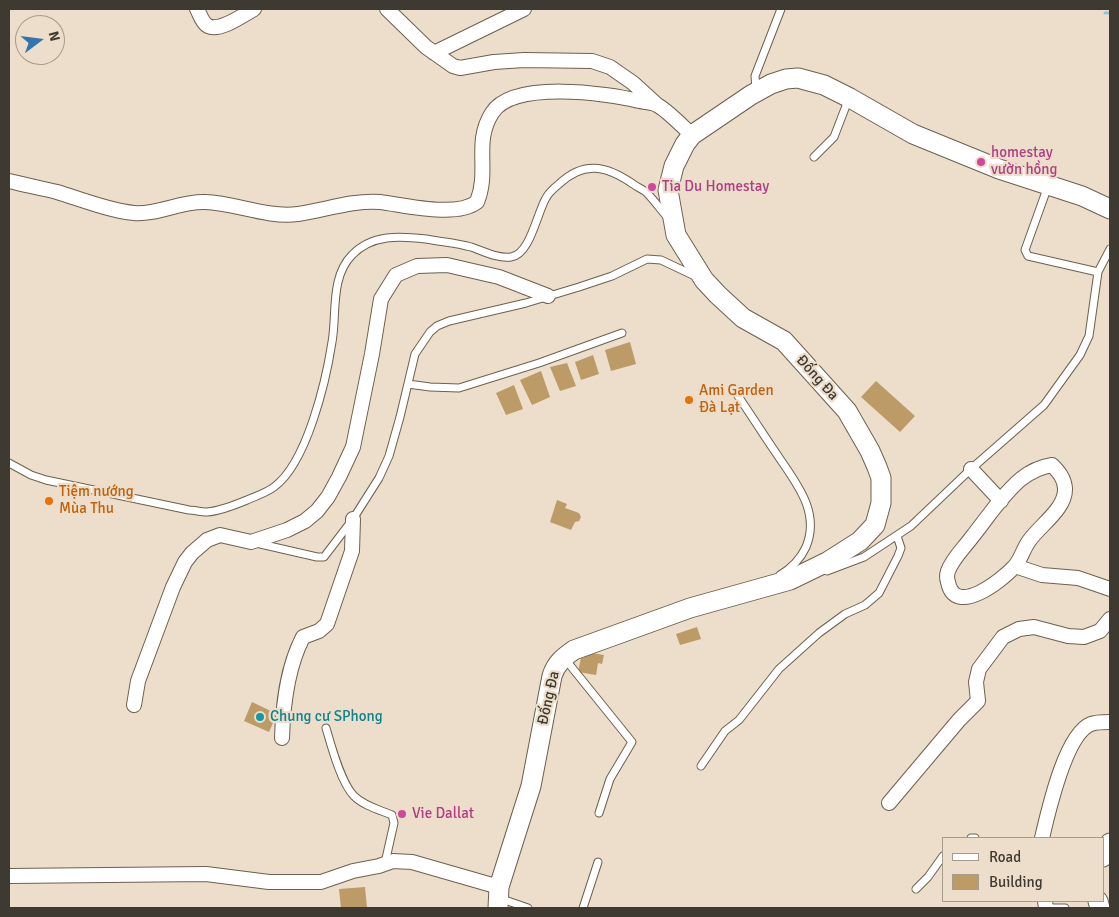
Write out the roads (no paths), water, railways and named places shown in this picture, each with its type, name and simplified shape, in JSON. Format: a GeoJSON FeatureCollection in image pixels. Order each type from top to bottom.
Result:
{"type":"FeatureCollection","features":[{"type":"Feature","properties":{"kind":"street"},"geometry":{"type":"LineString","coordinates":[[197,9],[207,26],[212,27],[220,27],[254,9]]}},
{"type":"Feature","properties":{"kind":"street"},"geometry":{"type":"LineString","coordinates":[[387,9],[426,47],[453,66],[460,68],[494,62],[524,60],[592,61],[610,68],[626,78],[692,135]]}},
{"type":"Feature","properties":{"kind":"street"},"geometry":{"type":"LineString","coordinates":[[434,53],[524,9]]}},
{"type":"Feature","properties":{"kind":"street","name":"Đống Đa"},"geometry":{"type":"LineString","coordinates":[[498,898],[531,786],[554,668],[563,657],[574,650],[690,608],[790,580],[847,550],[860,541],[876,525],[881,503],[881,478],[870,450],[847,411],[784,341],[743,318],[704,280],[676,235],[668,190],[674,166],[685,144],[692,135],[756,92],[786,79],[798,78],[824,85],[913,134],[991,166],[1082,196],[1110,209]]}},
{"type":"Feature","properties":{"kind":"street"},"geometry":{"type":"LineString","coordinates":[[9,181],[56,192],[86,202],[136,213],[146,213],[203,202],[262,213],[285,215],[356,202],[430,209],[452,209],[470,206],[477,202],[481,189],[483,170],[482,133],[492,112],[502,102],[518,96],[534,94],[589,92],[658,105]]}},
{"type":"Feature","properties":{"kind":"street"},"geometry":{"type":"LineString","coordinates":[[134,705],[138,681],[173,587],[185,562],[198,546],[220,535],[251,542],[287,530],[317,511],[328,497],[353,448],[381,298],[396,275],[417,266],[447,265],[499,277],[525,289],[548,296]]}},
{"type":"Feature","properties":{"kind":"street"},"geometry":{"type":"LineString","coordinates":[[1052,466],[1060,474],[1065,489],[1061,504],[1029,541],[1015,566],[989,588],[972,597],[961,597],[953,593],[948,584],[947,573],[954,560],[1001,501],[1022,479],[1040,467],[1052,466]]}},
{"type":"Feature","properties":{"kind":"street"},"geometry":{"type":"LineString","coordinates":[[971,469],[1001,501]]}},
{"type":"Feature","properties":{"kind":"street"},"geometry":{"type":"LineString","coordinates":[[282,738],[283,709],[291,667],[303,637],[319,631],[327,624],[352,551],[353,519]]}},
{"type":"Feature","properties":{"kind":"street"},"geometry":{"type":"LineString","coordinates":[[1015,566],[1042,575],[1078,578],[1110,590]]}},
{"type":"Feature","properties":{"kind":"street"},"geometry":{"type":"LineString","coordinates":[[889,803],[959,720],[978,701],[976,682],[979,669],[1003,637],[1019,629],[1034,626],[1068,636],[1084,637],[1100,631],[1110,619]]}},
{"type":"Feature","properties":{"kind":"street"},"geometry":{"type":"LineString","coordinates":[[1042,837],[1057,782],[1069,749],[1080,732],[1091,724],[1110,722]]}},
{"type":"Feature","properties":{"kind":"street"},"geometry":{"type":"LineString","coordinates":[[1104,855],[1110,843]]}},
{"type":"Feature","properties":{"kind":"street"},"geometry":{"type":"LineString","coordinates":[[9,876],[206,874],[268,882],[321,882],[353,871],[394,861],[412,862],[498,898]]}},
{"type":"Feature","properties":{"kind":"lane"},"geometry":{"type":"LineString","coordinates":[[756,92],[755,76],[781,9]]}},
{"type":"Feature","properties":{"kind":"lane"},"geometry":{"type":"LineString","coordinates":[[814,157],[834,137],[850,98]]}},
{"type":"Feature","properties":{"kind":"lane"},"geometry":{"type":"LineString","coordinates":[[9,463],[46,480],[188,510],[207,512],[235,505],[274,487],[285,477],[303,449],[328,362],[332,342],[334,308],[341,275],[351,255],[361,247],[390,237],[408,236],[455,242],[498,256],[509,258],[516,256],[522,252],[546,198],[551,191],[571,174],[587,168],[597,168],[610,172],[624,178],[646,192],[675,226]]}},
{"type":"Feature","properties":{"kind":"lane"},"geometry":{"type":"LineString","coordinates":[[1048,185],[1038,217],[1028,238],[1025,250],[1028,256],[1098,272]]}},
{"type":"Feature","properties":{"kind":"lane"},"geometry":{"type":"LineString","coordinates":[[790,580],[819,574],[855,560],[912,526],[971,469],[1044,405],[1076,362],[1089,336],[1098,272],[1110,249]]}},
{"type":"Feature","properties":{"kind":"lane"},"geometry":{"type":"LineString","coordinates":[[251,542],[316,557],[324,557],[353,519],[379,478],[389,456],[415,354],[430,332],[437,326],[449,321],[548,296],[612,276],[647,258],[661,260],[704,280]]}},
{"type":"Feature","properties":{"kind":"lane"},"geometry":{"type":"LineString","coordinates":[[408,384],[459,388],[539,363],[622,333]]}},
{"type":"Feature","properties":{"kind":"lane"},"geometry":{"type":"LineString","coordinates":[[738,396],[801,491],[810,521],[810,536],[797,562],[789,570],[756,589]]}},
{"type":"Feature","properties":{"kind":"lane"},"geometry":{"type":"LineString","coordinates":[[701,766],[725,731],[738,720],[779,669],[845,614],[865,605],[879,593],[901,548],[897,536]]}},
{"type":"Feature","properties":{"kind":"lane"},"geometry":{"type":"LineString","coordinates":[[563,657],[632,742],[610,779],[599,813]]}},
{"type":"Feature","properties":{"kind":"lane"},"geometry":{"type":"LineString","coordinates":[[326,728],[333,754],[353,796],[392,815],[394,823],[385,863]]}},
{"type":"Feature","properties":{"kind":"lane"},"geometry":{"type":"LineString","coordinates":[[916,889],[928,877],[942,857]]}},
{"type":"Feature","properties":{"kind":"lane"},"geometry":{"type":"LineString","coordinates":[[583,908],[598,862]]}},
{"type":"Feature","properties":{"kind":"lane"},"geometry":{"type":"LineString","coordinates":[[498,898],[528,908]]}},
{"type":"Feature","properties":{"kind":"lane"},"geometry":{"type":"LineString","coordinates":[[1051,908],[1065,908]]}},
{"type":"Feature","properties":{"kind":"waterway"},"geometry":{"type":"LineString","coordinates":[[1105,13],[1110,13]]}},
{"type":"Feature","properties":{"kind":"place","name":"homestay vườn hồng"},"geometry":{"type":"Point","coordinates":[981,162]}},
{"type":"Feature","properties":{"kind":"place","name":"Tia Du Homestay"},"geometry":{"type":"Point","coordinates":[652,187]}},
{"type":"Feature","properties":{"kind":"place","name":"Ami Garden Đà Lạt"},"geometry":{"type":"Point","coordinates":[689,400]}},
{"type":"Feature","properties":{"kind":"place","name":"Tiệm nướng Mùa Thu"},"geometry":{"type":"Point","coordinates":[49,501]}},
{"type":"Feature","properties":{"kind":"place","name":"Chung cư SPhong"},"geometry":{"type":"Point","coordinates":[260,717]}},
{"type":"Feature","properties":{"kind":"place","name":"Vie Dallat"},"geometry":{"type":"Point","coordinates":[402,814]}}]}
